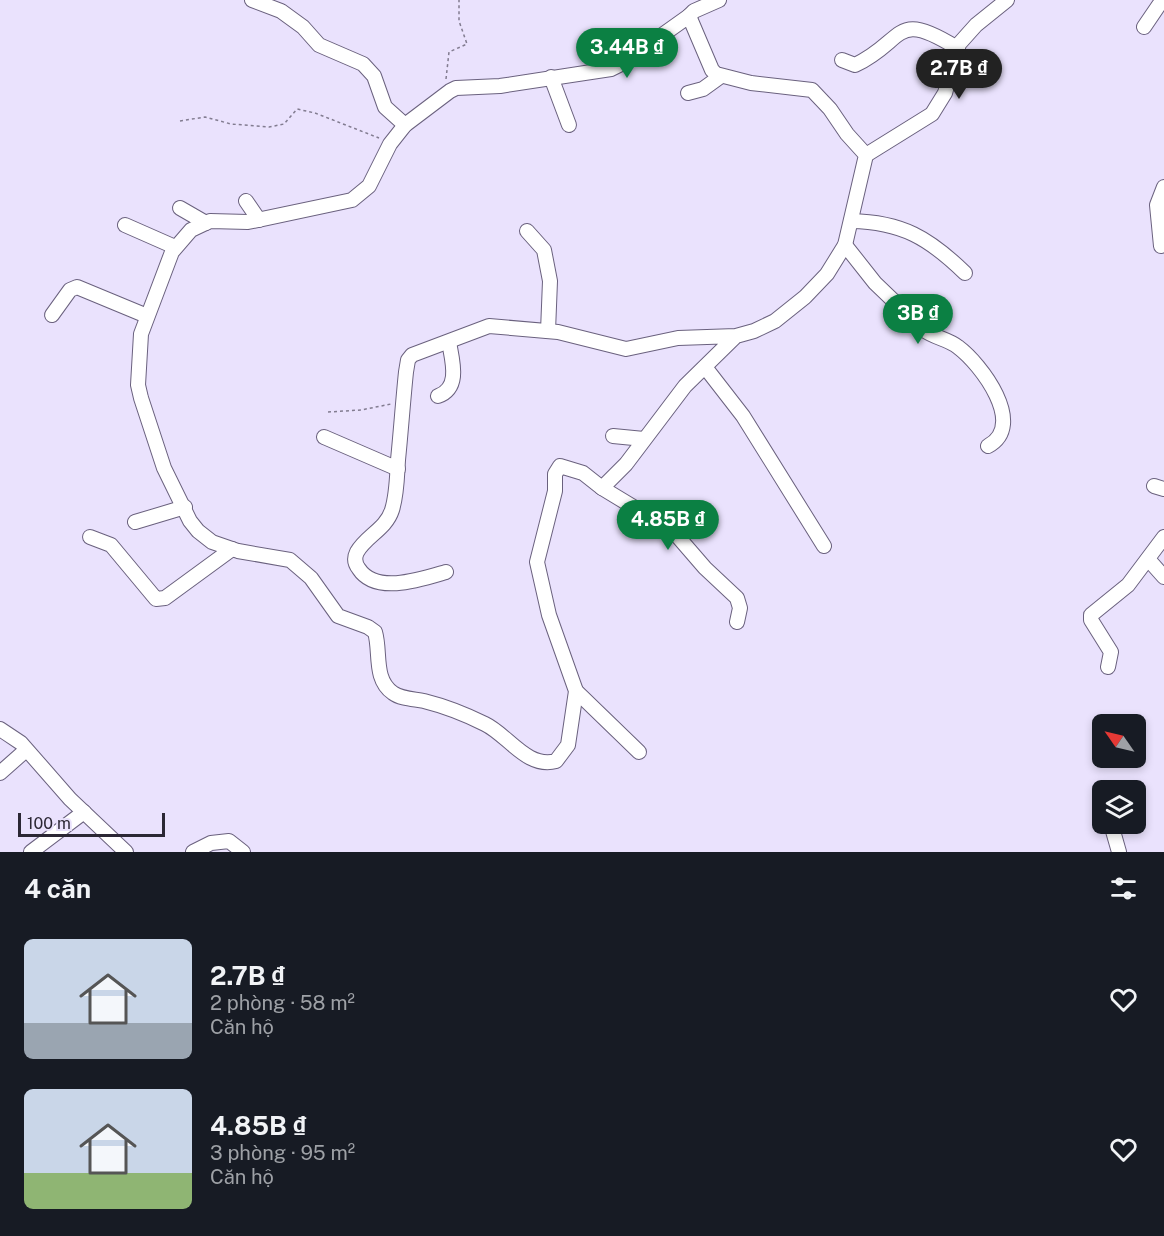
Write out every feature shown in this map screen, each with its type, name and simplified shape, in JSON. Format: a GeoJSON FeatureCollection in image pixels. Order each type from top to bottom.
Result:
{"type":"FeatureCollection","features":[{"type":"Feature","properties":{"kind":"street"},"geometry":{"type":"LineString","coordinates":[[252,0],[281,11],[303,27],[319,45],[363,64],[374,76],[385,106],[405,125]]}},
{"type":"Feature","properties":{"kind":"street"},"geometry":{"type":"LineString","coordinates":[[576,691],[568,745],[562,755],[549,762],[526,755],[505,736],[485,724],[426,701],[392,693],[382,679],[375,632],[368,627],[338,616],[311,578],[290,560],[232,549],[212,542],[190,521],[164,468],[141,398],[138,385],[141,334],[175,247],[191,230],[206,223],[259,220],[352,200],[369,186],[390,144],[405,125],[456,88],[500,86],[599,72],[623,63],[694,11],[719,0]]}},
{"type":"Feature","properties":{"kind":"street"},"geometry":{"type":"LineString","coordinates":[[446,572],[415,581],[376,581],[363,575],[357,568],[355,559],[358,550],[380,529],[392,510],[409,358],[418,352],[489,326],[548,331],[626,348],[678,338],[736,336],[775,321],[805,297],[826,274],[845,245],[866,155],[932,114],[945,93],[957,48],[976,25],[1007,0]]}},
{"type":"Feature","properties":{"kind":"street"},"geometry":{"type":"LineString","coordinates":[[1144,27],[1159,6]]}},
{"type":"Feature","properties":{"kind":"street"},"geometry":{"type":"LineString","coordinates":[[689,16],[712,70],[721,76],[785,88],[812,90],[866,155]]}},
{"type":"Feature","properties":{"kind":"street"},"geometry":{"type":"LineString","coordinates":[[842,60],[855,65],[894,36],[914,28],[931,33],[957,48]]}},
{"type":"Feature","properties":{"kind":"street"},"geometry":{"type":"LineString","coordinates":[[688,93],[703,89],[721,76]]}},
{"type":"Feature","properties":{"kind":"street"},"geometry":{"type":"LineString","coordinates":[[551,78],[569,125]]}},
{"type":"Feature","properties":{"kind":"street"},"geometry":{"type":"LineString","coordinates":[[1161,246],[1157,205],[1164,187]]}},
{"type":"Feature","properties":{"kind":"street"},"geometry":{"type":"LineString","coordinates":[[246,201],[259,220]]}},
{"type":"Feature","properties":{"kind":"street"},"geometry":{"type":"LineString","coordinates":[[180,208],[206,223]]}},
{"type":"Feature","properties":{"kind":"street"},"geometry":{"type":"LineString","coordinates":[[851,221],[896,225],[942,250],[965,273]]}},
{"type":"Feature","properties":{"kind":"street"},"geometry":{"type":"LineString","coordinates":[[124,225],[175,247]]}},
{"type":"Feature","properties":{"kind":"street"},"geometry":{"type":"LineString","coordinates":[[527,231],[544,250],[550,290],[548,331]]}},
{"type":"Feature","properties":{"kind":"street"},"geometry":{"type":"LineString","coordinates":[[845,245],[875,283],[924,330],[956,345],[977,366],[996,393],[1003,418],[1002,431],[994,443],[988,446]]}},
{"type":"Feature","properties":{"kind":"street"},"geometry":{"type":"LineString","coordinates":[[52,315],[70,290],[77,287],[147,316]]}},
{"type":"Feature","properties":{"kind":"street"},"geometry":{"type":"LineString","coordinates":[[602,488],[626,464],[685,386],[736,336]]}},
{"type":"Feature","properties":{"kind":"street"},"geometry":{"type":"LineString","coordinates":[[438,396],[448,390],[453,377],[449,342]]}},
{"type":"Feature","properties":{"kind":"street"},"geometry":{"type":"LineString","coordinates":[[705,367],[743,416],[824,546]]}},
{"type":"Feature","properties":{"kind":"street"},"geometry":{"type":"LineString","coordinates":[[324,436],[398,469]]}},
{"type":"Feature","properties":{"kind":"street"},"geometry":{"type":"LineString","coordinates":[[613,436],[644,439]]}},
{"type":"Feature","properties":{"kind":"street"},"geometry":{"type":"LineString","coordinates":[[639,752],[576,691],[549,615],[537,562],[555,491],[558,468],[566,467],[583,473],[602,488],[673,531],[705,568],[737,597],[740,608],[737,622]]}},
{"type":"Feature","properties":{"kind":"street"},"geometry":{"type":"LineString","coordinates":[[135,522],[185,507]]}},
{"type":"Feature","properties":{"kind":"street"},"geometry":{"type":"LineString","coordinates":[[673,531],[700,530]]}},
{"type":"Feature","properties":{"kind":"street"},"geometry":{"type":"LineString","coordinates":[[90,537],[111,545],[123,557],[148,593],[156,599],[165,598],[232,549]]}},
{"type":"Feature","properties":{"kind":"street"},"geometry":{"type":"LineString","coordinates":[[1108,666],[1111,652],[1091,620],[1091,615],[1128,585],[1164,537]]}},
{"type":"Feature","properties":{"kind":"street"},"geometry":{"type":"LineString","coordinates":[[1148,559],[1160,569],[1164,577]]}},
{"type":"Feature","properties":{"kind":"street"},"geometry":{"type":"LineString","coordinates":[[0,729],[26,750],[84,812],[126,852]]}},
{"type":"Feature","properties":{"kind":"street"},"geometry":{"type":"LineString","coordinates":[[0,773],[26,750]]}},
{"type":"Feature","properties":{"kind":"street"},"geometry":{"type":"LineString","coordinates":[[30,852],[84,812]]}},
{"type":"Feature","properties":{"kind":"street"},"geometry":{"type":"LineString","coordinates":[[1114,834],[1119,852]]}},
{"type":"Feature","properties":{"kind":"street"},"geometry":{"type":"LineString","coordinates":[[194,852],[211,843],[229,841],[243,852]]}},
{"type":"Feature","properties":{"kind":"path"},"geometry":{"type":"LineString","coordinates":[[444,95],[449,52],[466,47],[467,44],[459,21],[459,0]]}},
{"type":"Feature","properties":{"kind":"path"},"geometry":{"type":"LineString","coordinates":[[180,121],[205,117],[231,124],[269,127],[284,124],[297,109],[315,113],[390,144]]}},
{"type":"Feature","properties":{"kind":"path"},"geometry":{"type":"LineString","coordinates":[[328,412],[361,410],[403,401]]}}]}
